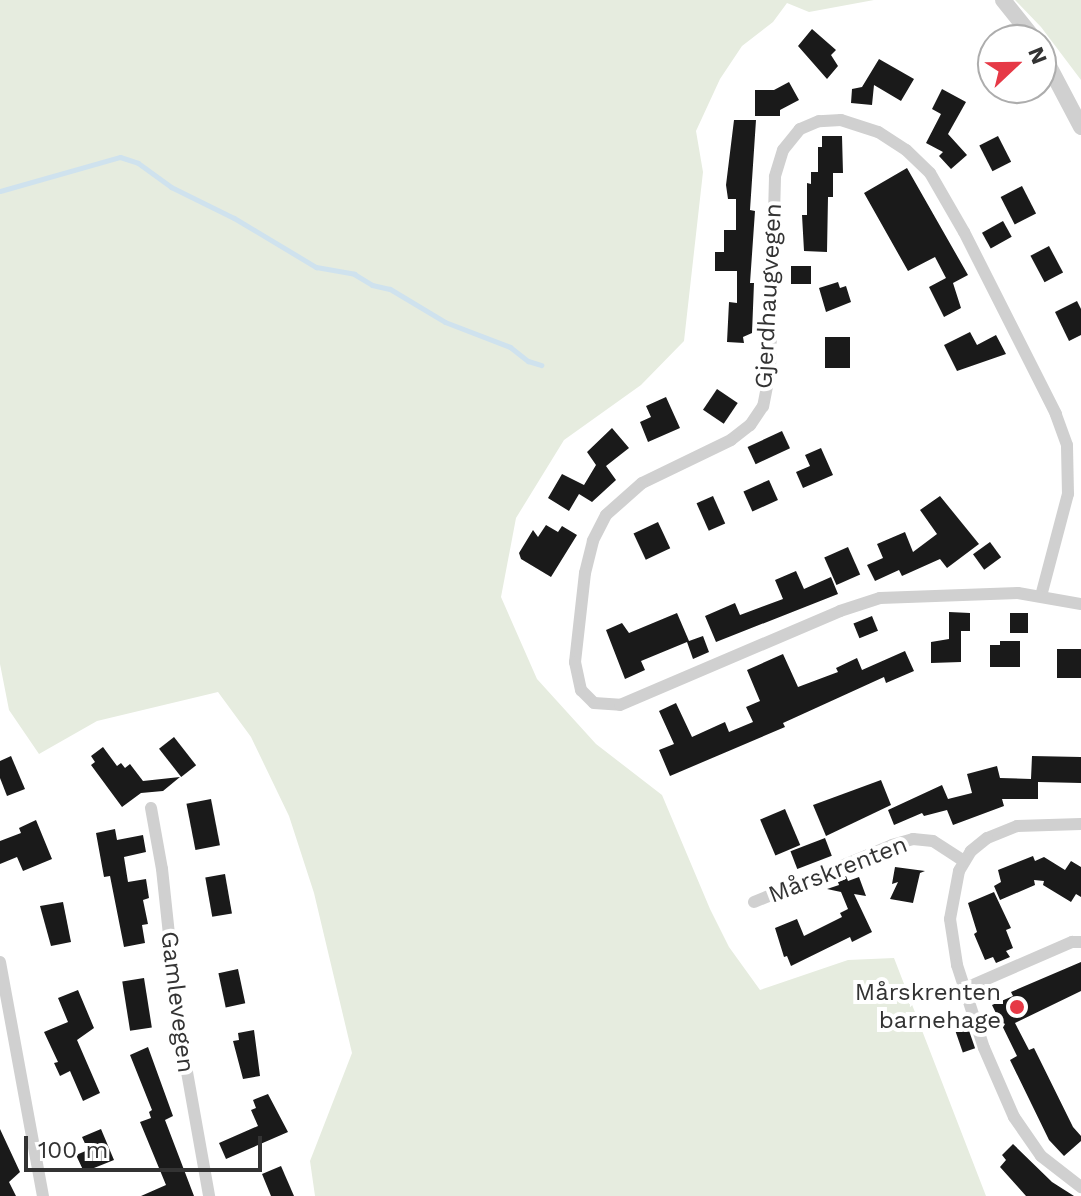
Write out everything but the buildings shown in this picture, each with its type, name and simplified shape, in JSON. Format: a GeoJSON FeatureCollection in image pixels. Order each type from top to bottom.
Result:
{"type":"FeatureCollection","features":[{"type":"Feature","properties":{"kind":"street"},"geometry":{"type":"LineString","coordinates":[[1003,0],[1022,24]]}},
{"type":"Feature","properties":{"kind":"street"},"geometry":{"type":"LineString","coordinates":[[1057,81],[1081,127]]}},
{"type":"Feature","properties":{"kind":"street","name":"Gjerdhaugvegen"},"geometry":{"type":"LineString","coordinates":[[1041,596],[1068,494],[1067,445],[1056,414],[964,232],[930,173],[897,144],[867,127],[841,120],[819,121],[800,129],[783,150],[775,177],[771,343],[768,388],[763,406],[750,425],[731,440],[642,483],[606,515],[593,541],[585,573],[575,662],[581,690],[594,703],[620,705],[840,611],[880,598],[943,593],[1041,596],[1081,604]]}},
{"type":"Feature","properties":{"kind":"street","name":"Gamlevegen"},"geometry":{"type":"LineString","coordinates":[[151,808],[162,869],[179,1027],[209,1196]]}},
{"type":"Feature","properties":{"kind":"street"},"geometry":{"type":"LineString","coordinates":[[1081,824],[1033,824],[1002,830],[976,847],[955,879],[950,919],[951,942],[984,1048],[1014,1117],[1041,1156],[1081,1187]]}},
{"type":"Feature","properties":{"kind":"street","name":"Mårskrenten"},"geometry":{"type":"LineString","coordinates":[[754,902],[913,839],[933,841],[964,861]]}},
{"type":"Feature","properties":{"kind":"street"},"geometry":{"type":"LineString","coordinates":[[966,988],[1072,942],[1081,942]]}},
{"type":"Feature","properties":{"kind":"street"},"geometry":{"type":"LineString","coordinates":[[0,962],[43,1196]]}},
{"type":"Feature","properties":{"kind":"shaded area"},"geometry":{"type":"Polygon","coordinates":[[[0,0],[874,0],[809,12],[787,3],[773,22],[742,46],[720,79],[696,131],[703,172],[684,341],[641,385],[564,440],[516,518],[501,597],[537,679],[596,744],[662,795],[729,947],[760,990],[848,960],[894,958],[986,1196],[315,1196],[310,1161],[352,1053],[314,893],[289,816],[251,737],[218,692],[97,721],[39,754],[9,710],[0,664],[0,0]]]}},
{"type":"Feature","properties":{"kind":"shaded area"},"geometry":{"type":"Polygon","coordinates":[[[1015,0],[1081,0],[1081,80],[1057,48],[1057,24],[1038,24],[1015,0]]]}},
{"type":"Feature","properties":{"kind":"waterway"},"geometry":{"type":"LineString","coordinates":[[0,191],[120,157],[138,163],[171,187],[234,218],[316,267],[354,274],[372,285],[390,289],[445,322],[510,347],[528,361],[541,365]]}},
{"type":"Feature","properties":{"kind":"place","name":"Mårskrenten barnehage"},"geometry":{"type":"Point","coordinates":[1017,1007]}}]}
